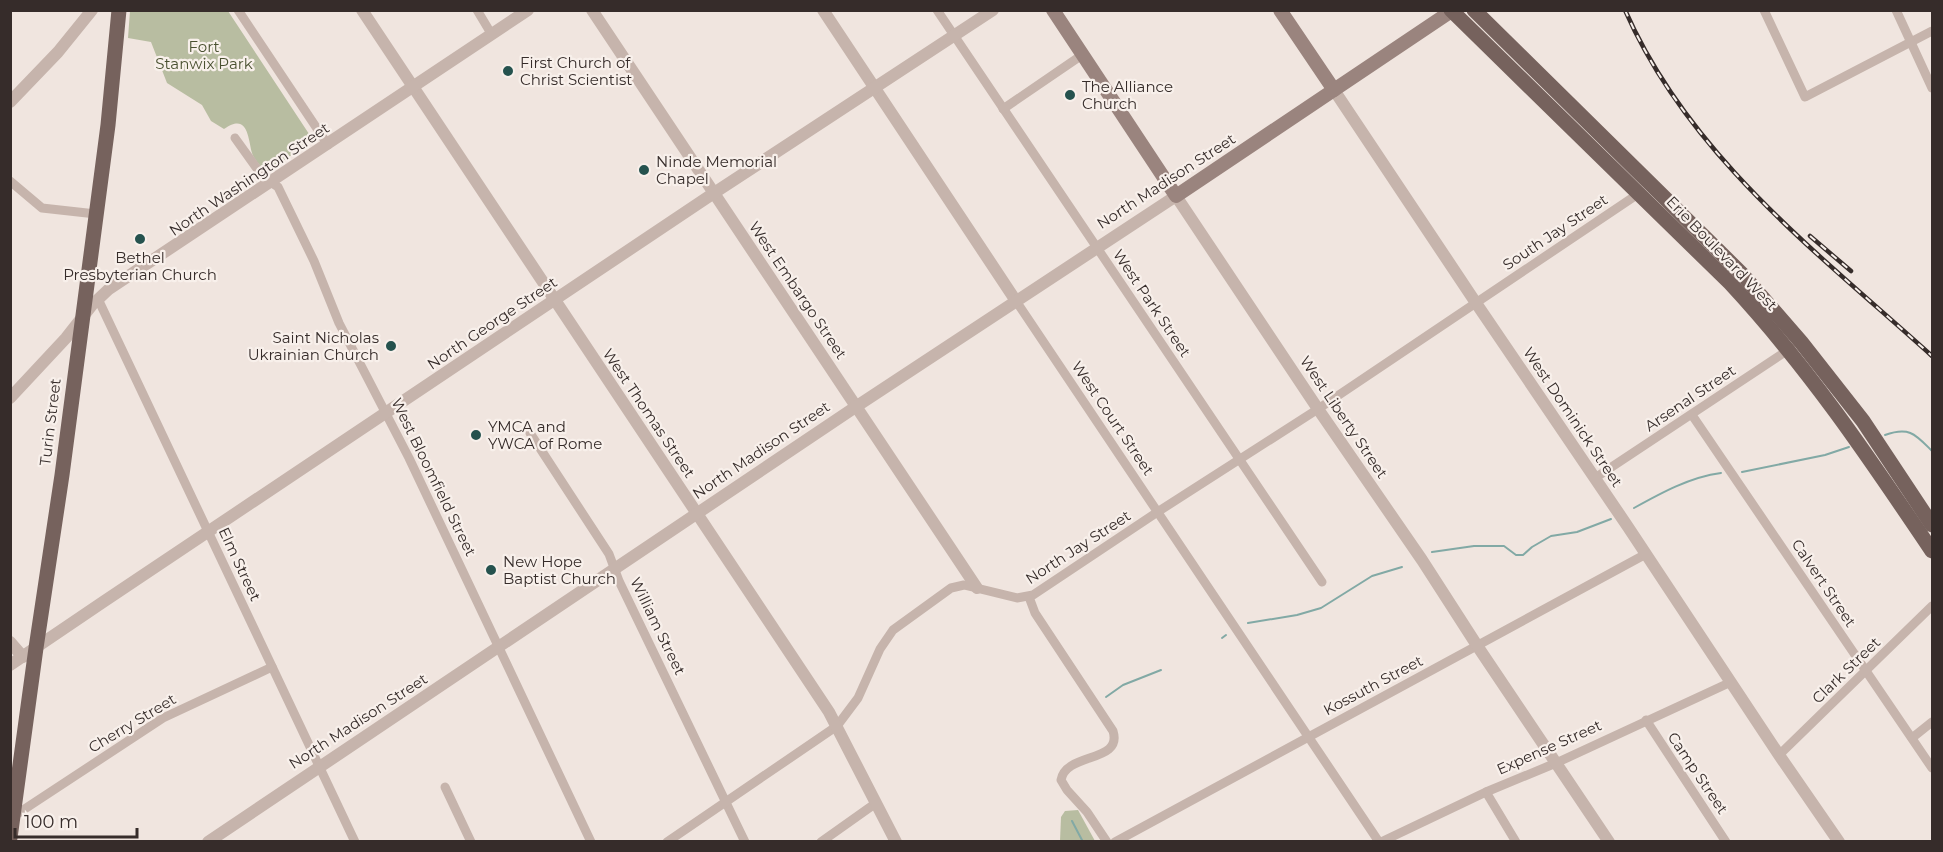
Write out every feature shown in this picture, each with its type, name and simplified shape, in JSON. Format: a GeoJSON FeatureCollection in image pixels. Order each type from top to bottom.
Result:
{"type":"FeatureCollection","features":[{"type":"Feature","properties":{"kind":"main road","name":"Turin Street"},"geometry":{"type":"LineString","coordinates":[[10,838],[29,653],[62,475],[108,125],[119,10]]}},
{"type":"Feature","properties":{"kind":"main road","name":"West Liberty Street"},"geometry":{"type":"LineString","coordinates":[[1053,10],[1176,196]]}},
{"type":"Feature","properties":{"kind":"main road","name":"West Dominick Street"},"geometry":{"type":"LineString","coordinates":[[1280,10],[1334,90]]}},
{"type":"Feature","properties":{"kind":"main road","name":"Erie Boulevard West"},"geometry":{"type":"LineString","coordinates":[[1474,10],[1730,283],[1794,346],[1863,422],[1932,525]]}},
{"type":"Feature","properties":{"kind":"main road","name":"North Madison Street"},"geometry":{"type":"LineString","coordinates":[[1176,196],[1452,11]]}},
{"type":"Feature","properties":{"kind":"main road","name":"Erie Boulevard West"},"geometry":{"type":"LineString","coordinates":[[1452,11],[1645,190]]}},
{"type":"Feature","properties":{"kind":"main road","name":"Erie Boulevard West"},"geometry":{"type":"LineString","coordinates":[[1794,346],[1932,551]]}},
{"type":"Feature","properties":{"kind":"street"},"geometry":{"type":"LineString","coordinates":[[10,102],[58,52],[92,10]]}},
{"type":"Feature","properties":{"kind":"street"},"geometry":{"type":"LineString","coordinates":[[238,10],[328,145]]}},
{"type":"Feature","properties":{"kind":"street","name":"West Thomas Street"},"geometry":{"type":"LineString","coordinates":[[362,10],[698,513],[837,726],[896,842]]}},
{"type":"Feature","properties":{"kind":"street"},"geometry":{"type":"LineString","coordinates":[[477,10],[492,34]]}},
{"type":"Feature","properties":{"kind":"street","name":"North Washington Street"},"geometry":{"type":"LineString","coordinates":[[10,398],[98,299],[109,290],[528,10]]}},
{"type":"Feature","properties":{"kind":"street","name":"West Embargo Street"},"geometry":{"type":"LineString","coordinates":[[592,10],[976,588]]}},
{"type":"Feature","properties":{"kind":"street","name":"West Court Street"},"geometry":{"type":"LineString","coordinates":[[823,10],[1380,842]]}},
{"type":"Feature","properties":{"kind":"street","name":"West Park Street"},"geometry":{"type":"LineString","coordinates":[[938,10],[1002,109],[1322,582]]}},
{"type":"Feature","properties":{"kind":"street","name":"North George Street"},"geometry":{"type":"LineString","coordinates":[[10,665],[714,193],[993,10]]}},
{"type":"Feature","properties":{"kind":"street"},"geometry":{"type":"LineString","coordinates":[[1764,10],[1805,97],[1932,31]]}},
{"type":"Feature","properties":{"kind":"street"},"geometry":{"type":"LineString","coordinates":[[1896,10],[1932,88]]}},
{"type":"Feature","properties":{"kind":"street"},"geometry":{"type":"LineString","coordinates":[[1002,109],[1083,56]]}},
{"type":"Feature","properties":{"kind":"street","name":"West Dominick Street"},"geometry":{"type":"LineString","coordinates":[[1334,90],[1839,842]]}},
{"type":"Feature","properties":{"kind":"street","name":"West Bloomfield Street"},"geometry":{"type":"LineString","coordinates":[[235,138],[263,177],[278,187],[314,261],[339,323],[386,412],[591,842]]}},
{"type":"Feature","properties":{"kind":"street"},"geometry":{"type":"LineString","coordinates":[[10,181],[38,206],[53,210],[96,214]]}},
{"type":"Feature","properties":{"kind":"street","name":"South Jay Street"},"geometry":{"type":"LineString","coordinates":[[1476,303],[1645,190]]}},
{"type":"Feature","properties":{"kind":"street","name":"North Madison Street"},"geometry":{"type":"LineString","coordinates":[[208,842],[318,766],[498,648],[1096,246],[1176,196]]}},
{"type":"Feature","properties":{"kind":"street","name":"West Liberty Street"},"geometry":{"type":"LineString","coordinates":[[1176,196],[1609,842]]}},
{"type":"Feature","properties":{"kind":"street","name":"Elm Street"},"geometry":{"type":"LineString","coordinates":[[98,299],[355,842]]}},
{"type":"Feature","properties":{"kind":"street","name":"North Jay Street"},"geometry":{"type":"LineString","coordinates":[[667,842],[837,726],[858,698],[880,649],[893,630],[951,588],[964,585],[1017,598],[1029,597],[1476,303]]}},
{"type":"Feature","properties":{"kind":"street","name":"Arsenal Street"},"geometry":{"type":"LineString","coordinates":[[1595,478],[1794,346]]}},
{"type":"Feature","properties":{"kind":"street","name":"Calvert Street"},"geometry":{"type":"LineString","coordinates":[[1692,415],[1932,768]]}},
{"type":"Feature","properties":{"kind":"street","name":"William Street"},"geometry":{"type":"LineString","coordinates":[[530,433],[609,554],[619,581],[745,842]]}},
{"type":"Feature","properties":{"kind":"street","name":"Kossuth Street"},"geometry":{"type":"LineString","coordinates":[[1115,842],[1646,554]]}},
{"type":"Feature","properties":{"kind":"street"},"geometry":{"type":"LineString","coordinates":[[1029,597],[1035,613],[1113,730],[1115,738],[1113,747],[1070,766],[1065,770],[1061,780],[1087,812],[1107,842]]}},
{"type":"Feature","properties":{"kind":"street","name":"Clark Street"},"geometry":{"type":"LineString","coordinates":[[1779,755],[1932,606]]}},
{"type":"Feature","properties":{"kind":"street"},"geometry":{"type":"LineString","coordinates":[[10,642],[29,653]]}},
{"type":"Feature","properties":{"kind":"street","name":"Cherry Street"},"geometry":{"type":"LineString","coordinates":[[14,816],[163,718],[272,667]]}},
{"type":"Feature","properties":{"kind":"street","name":"Expense Street"},"geometry":{"type":"LineString","coordinates":[[1380,842],[1731,682]]}},
{"type":"Feature","properties":{"kind":"street","name":"Camp Street"},"geometry":{"type":"LineString","coordinates":[[1646,720],[1726,842]]}},
{"type":"Feature","properties":{"kind":"street"},"geometry":{"type":"LineString","coordinates":[[1912,738],[1932,722]]}},
{"type":"Feature","properties":{"kind":"street"},"geometry":{"type":"LineString","coordinates":[[445,787],[471,842]]}},
{"type":"Feature","properties":{"kind":"street"},"geometry":{"type":"LineString","coordinates":[[1486,792],[1516,842]]}},
{"type":"Feature","properties":{"kind":"street"},"geometry":{"type":"LineString","coordinates":[[821,842],[876,803]]}},
{"type":"Feature","properties":{"kind":"green space","name":"Fort Stanwix Park"},"geometry":{"type":"Polygon","coordinates":[[[130,11],[228,11],[313,140],[266,173],[253,156],[248,134],[242,125],[238,123],[224,129],[211,121],[202,105],[167,83],[151,42],[128,38],[130,11]]]}},
{"type":"Feature","properties":{"kind":"green space"},"geometry":{"type":"Polygon","coordinates":[[[1078,810],[1095,841],[1060,841],[1061,817],[1065,811],[1078,810]]]}},
{"type":"Feature","properties":{"kind":"waterway"},"geometry":{"type":"LineString","coordinates":[[1885,435],[1901,431],[1907,432],[1921,440],[1932,451]]}},
{"type":"Feature","properties":{"kind":"waterway"},"geometry":{"type":"LineString","coordinates":[[1742,472],[1825,455],[1849,447]]}},
{"type":"Feature","properties":{"kind":"waterway"},"geometry":{"type":"LineString","coordinates":[[1634,508],[1687,482],[1721,473]]}},
{"type":"Feature","properties":{"kind":"waterway"},"geometry":{"type":"LineString","coordinates":[[1432,552],[1474,546],[1504,546],[1516,555],[1523,555],[1551,536],[1577,532],[1611,519]]}},
{"type":"Feature","properties":{"kind":"waterway"},"geometry":{"type":"LineString","coordinates":[[1248,623],[1297,615],[1321,608],[1372,576],[1402,567]]}},
{"type":"Feature","properties":{"kind":"waterway"},"geometry":{"type":"LineString","coordinates":[[1222,638],[1226,635]]}},
{"type":"Feature","properties":{"kind":"waterway"},"geometry":{"type":"LineString","coordinates":[[1106,697],[1123,685],[1161,670]]}},
{"type":"Feature","properties":{"kind":"waterway"},"geometry":{"type":"LineString","coordinates":[[1072,821],[1083,842]]}},
{"type":"Feature","properties":{"kind":"railway"},"geometry":{"type":"LineString","coordinates":[[1625,10],[1652,63],[1684,111],[1720,156],[1802,240],[1932,356]]}},
{"type":"Feature","properties":{"kind":"railway"},"geometry":{"type":"LineString","coordinates":[[1810,236],[1851,271]]}},
{"type":"Feature","properties":{"kind":"place","name":"First Church of Christ Scientist"},"geometry":{"type":"Point","coordinates":[508,71]}},
{"type":"Feature","properties":{"kind":"place","name":"The Alliance Church"},"geometry":{"type":"Point","coordinates":[1070,95]}},
{"type":"Feature","properties":{"kind":"place","name":"Ninde Memorial Chapel"},"geometry":{"type":"Point","coordinates":[644,170]}},
{"type":"Feature","properties":{"kind":"place","name":"Bethel Presbyterian Church"},"geometry":{"type":"Point","coordinates":[140,239]}},
{"type":"Feature","properties":{"kind":"place","name":"Saint Nicholas Ukrainian Church"},"geometry":{"type":"Point","coordinates":[391,346]}},
{"type":"Feature","properties":{"kind":"place","name":"YMCA and YWCA of Rome"},"geometry":{"type":"Point","coordinates":[476,435]}},
{"type":"Feature","properties":{"kind":"place","name":"New Hope Baptist Church"},"geometry":{"type":"Point","coordinates":[491,570]}}]}
